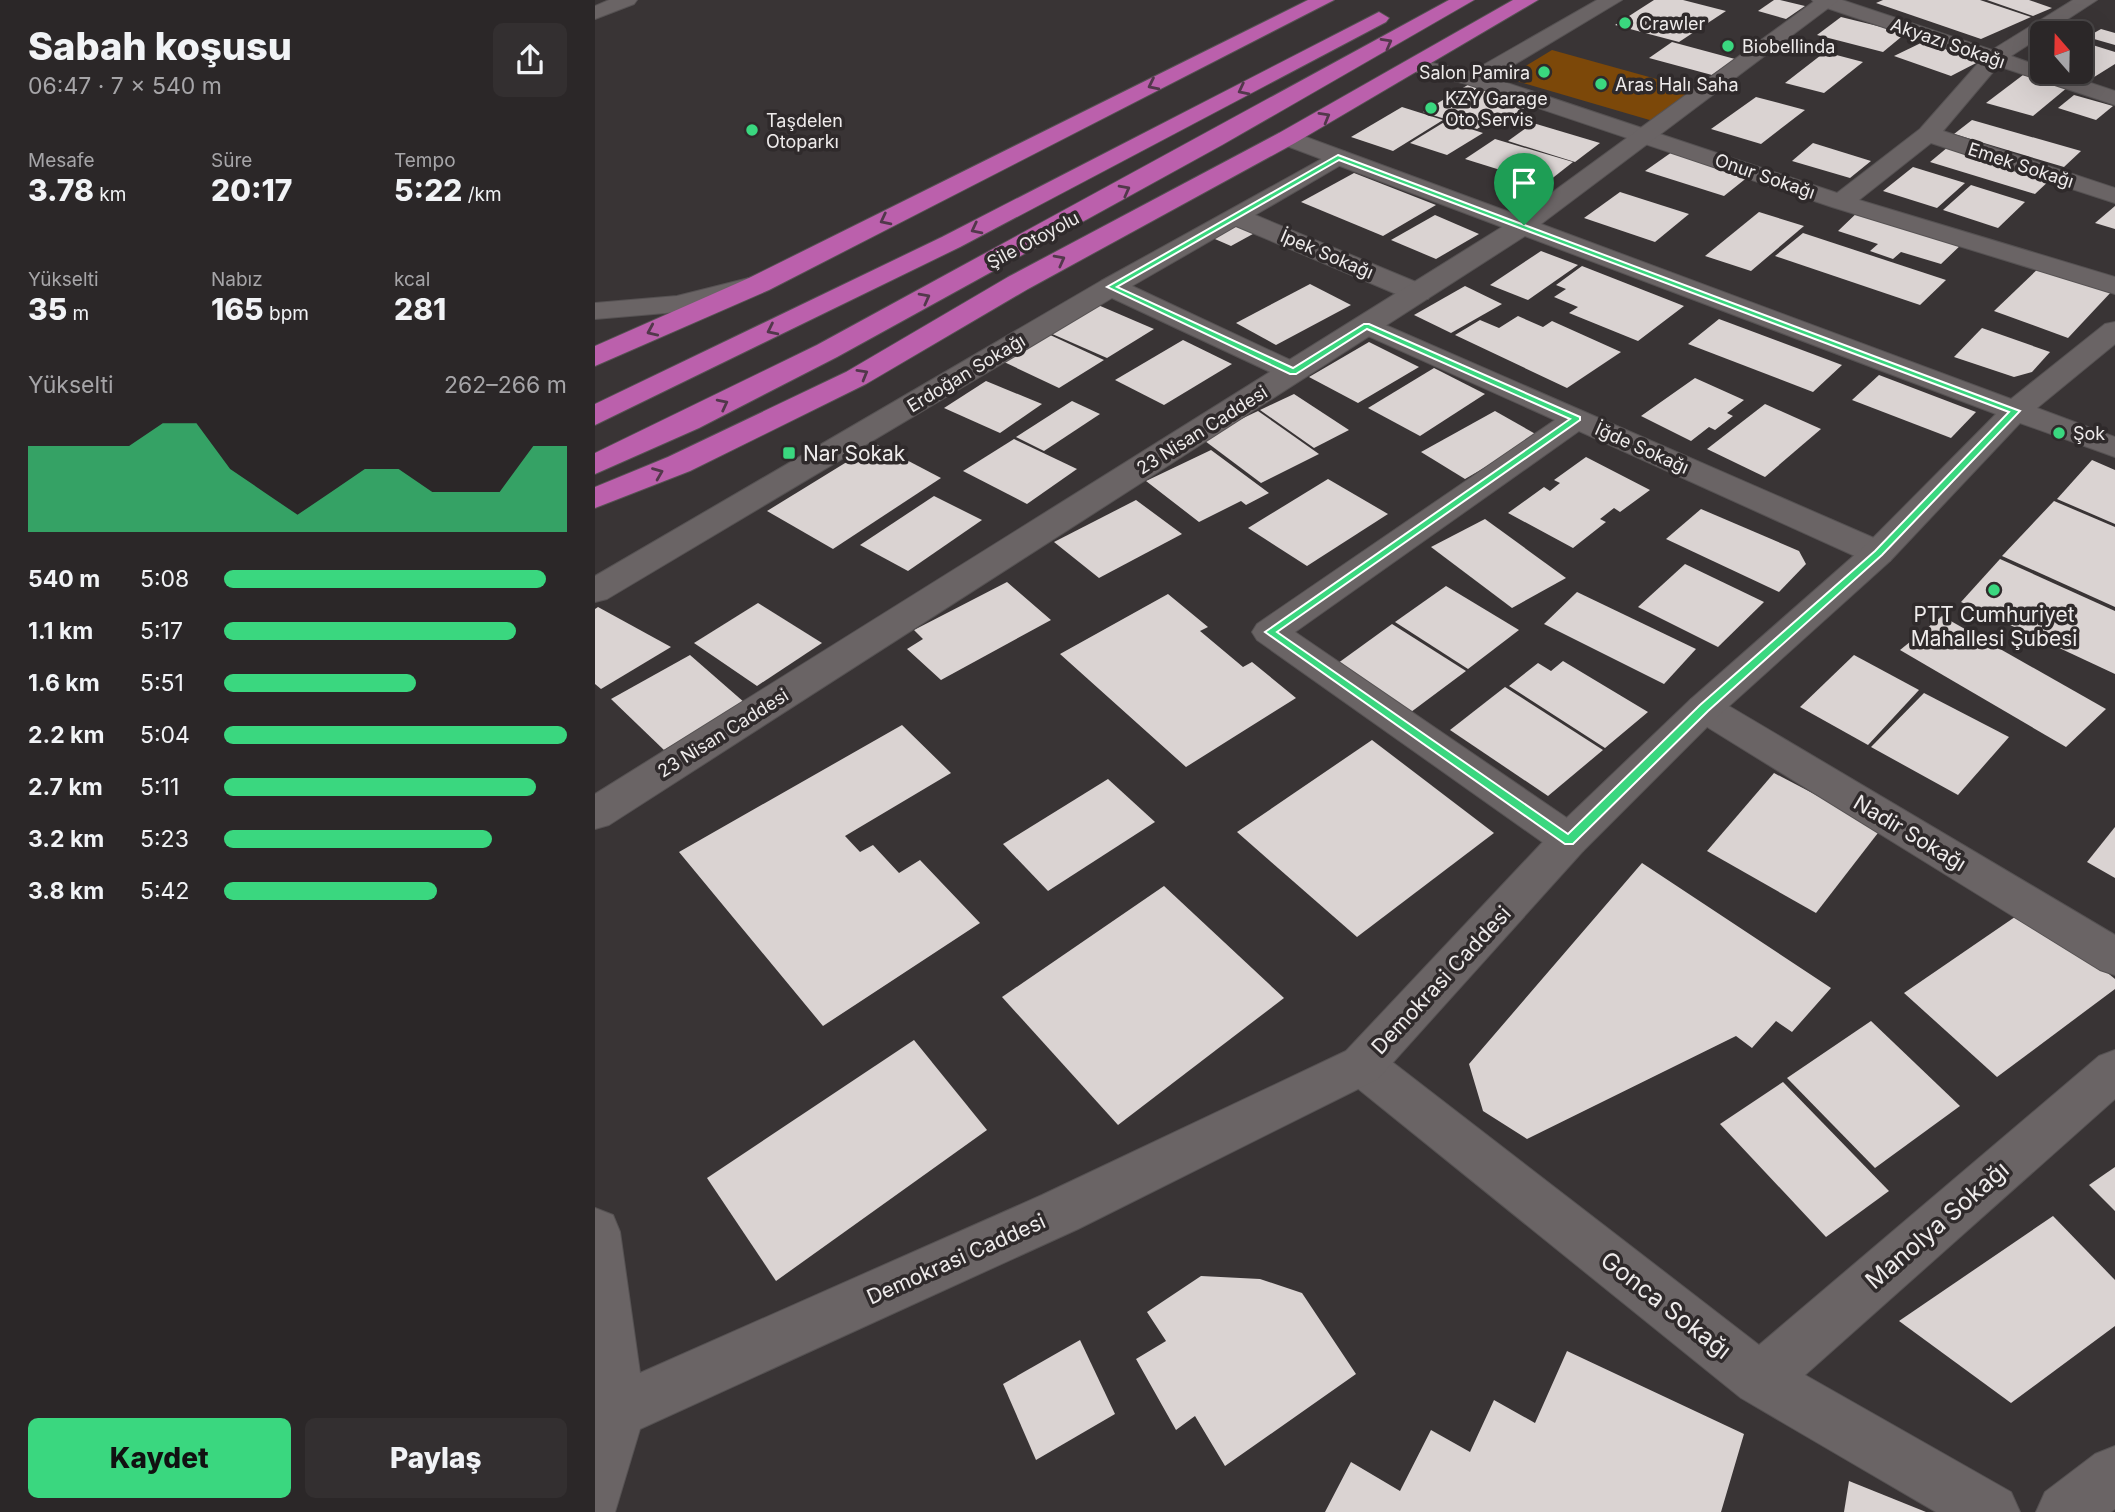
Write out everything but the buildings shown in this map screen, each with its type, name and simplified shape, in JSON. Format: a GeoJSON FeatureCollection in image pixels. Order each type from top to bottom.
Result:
{"type":"FeatureCollection","features":[{"type":"Feature","properties":{"kind":"highway"},"geometry":{"type":"LineString","coordinates":[[595,357],[759,284],[1324,0]]}},
{"type":"Feature","properties":{"kind":"highway","name":"Şile Otoyolu"},"geometry":{"type":"LineString","coordinates":[[595,465],[649,441],[825,352],[1165,169],[1464,0]]}},
{"type":"Feature","properties":{"kind":"highway"},"geometry":{"type":"LineString","coordinates":[[595,498],[679,464],[856,378],[1018,283],[1287,138],[1528,0]]}},
{"type":"Feature","properties":{"kind":"highway","name":"Şile Otoyolu"},"geometry":{"type":"LineString","coordinates":[[595,416],[951,242],[1399,6]]}},
{"type":"Feature","properties":{"kind":"highway"},"geometry":{"type":"LineString","coordinates":[[595,492],[649,441]]}},
{"type":"Feature","properties":{"kind":"street"},"geometry":{"type":"LineString","coordinates":[[595,13],[627,0]]}},
{"type":"Feature","properties":{"kind":"street"},"geometry":{"type":"LineString","coordinates":[[1474,79],[1612,0]]}},
{"type":"Feature","properties":{"kind":"street","name":"Akyazı Sokağı"},"geometry":{"type":"LineString","coordinates":[[1826,0],[2115,98]]}},
{"type":"Feature","properties":{"kind":"street","name":"23 Nisan Caddesi"},"geometry":{"type":"LineString","coordinates":[[595,814],[1524,225],[1826,0]]}},
{"type":"Feature","properties":{"kind":"street"},"geometry":{"type":"LineString","coordinates":[[1841,202],[1928,134],[1994,58],[2087,0]]}},
{"type":"Feature","properties":{"kind":"street","name":"Onur Sokağı"},"geometry":{"type":"LineString","coordinates":[[1415,65],[1474,79],[1841,202],[2115,286]]}},
{"type":"Feature","properties":{"kind":"street"},"geometry":{"type":"LineString","coordinates":[[2087,89],[2115,73]]}},
{"type":"Feature","properties":{"kind":"street","name":"Emek Sokağı"},"geometry":{"type":"LineString","coordinates":[[1928,134],[2113,189]]}},
{"type":"Feature","properties":{"kind":"street"},"geometry":{"type":"LineString","coordinates":[[1287,138],[2115,448]]}},
{"type":"Feature","properties":{"kind":"street","name":"Erdoğan Sokağı"},"geometry":{"type":"LineString","coordinates":[[595,591],[1111,287],[1338,157]]}},
{"type":"Feature","properties":{"kind":"street","name":"İpek Sokağı"},"geometry":{"type":"LineString","coordinates":[[1235,216],[1418,293]]}},
{"type":"Feature","properties":{"kind":"street"},"geometry":{"type":"LineString","coordinates":[[595,311],[677,304],[759,284]]}},
{"type":"Feature","properties":{"kind":"street"},"geometry":{"type":"LineString","coordinates":[[1111,287],[1293,372]]}},
{"type":"Feature","properties":{"kind":"street","name":"İğde Sokağı"},"geometry":{"type":"LineString","coordinates":[[1367,325],[1878,553]]}},
{"type":"Feature","properties":{"kind":"street","name":"Demokrasi Caddesi"},"geometry":{"type":"LineString","coordinates":[[618,1411],[1060,1212],[1362,1065],[1569,841],[1704,708],[1878,553],[2015,411],[2115,330]]}},
{"type":"Feature","properties":{"kind":"street"},"geometry":{"type":"LineString","coordinates":[[1569,841],[1270,632],[1576,419]]}},
{"type":"Feature","properties":{"kind":"street","name":"Nadir Sokağı"},"geometry":{"type":"LineString","coordinates":[[1704,708],[2115,957]]}},
{"type":"Feature","properties":{"kind":"street","name":"Gonca Sokağı"},"geometry":{"type":"LineString","coordinates":[[1362,1065],[1760,1379],[1991,1512]]}},
{"type":"Feature","properties":{"kind":"street","name":"Manolya Sokağı"},"geometry":{"type":"LineString","coordinates":[[1760,1379],[2115,1070]]}},
{"type":"Feature","properties":{"kind":"street"},"geometry":{"type":"LineString","coordinates":[[595,1232],[618,1411],[595,1492]]}},
{"type":"Feature","properties":{"kind":"street"},"geometry":{"type":"LineString","coordinates":[[2065,1512],[2115,1474]]}},
{"type":"Feature","properties":{"kind":"shaded area","name":"Aras Halı Saha"},"geometry":{"type":"Polygon","coordinates":[[[1552,50],[1696,90],[1653,121],[1506,78],[1552,50]]]}},
{"type":"Feature","properties":{"kind":"place","name":"Crawler"},"geometry":{"type":"Point","coordinates":[1625,23]}},
{"type":"Feature","properties":{"kind":"place","name":"Biobellinda"},"geometry":{"type":"Point","coordinates":[1728,46]}},
{"type":"Feature","properties":{"kind":"place","name":"Salon Pamira"},"geometry":{"type":"Point","coordinates":[1544,72]}},
{"type":"Feature","properties":{"kind":"place","name":"Aras Halı Saha"},"geometry":{"type":"Point","coordinates":[1601,84]}},
{"type":"Feature","properties":{"kind":"place","name":"KZY Garage Oto Servis"},"geometry":{"type":"Point","coordinates":[1431,108]}},
{"type":"Feature","properties":{"kind":"place","name":"Taşdelen Otoparkı"},"geometry":{"type":"Point","coordinates":[752,130]}},
{"type":"Feature","properties":{"kind":"place","name":"Şok"},"geometry":{"type":"Point","coordinates":[2059,433]}},
{"type":"Feature","properties":{"kind":"place","name":"Nar Sokak"},"geometry":{"type":"Point","coordinates":[789,453]}},
{"type":"Feature","properties":{"kind":"place","name":"PTT Cumhuriyet Mahallesi Şubesi"},"geometry":{"type":"Point","coordinates":[1994,590]}},
{"type":"Feature","properties":{"kind":"route"},"geometry":{"type":"LineString","coordinates":[[1338,157],[1524,225],[2015,411],[1878,553],[1704,708],[1569,841],[1270,632],[1576,419],[1367,325],[1293,372],[1111,287],[1338,157]]}}]}
